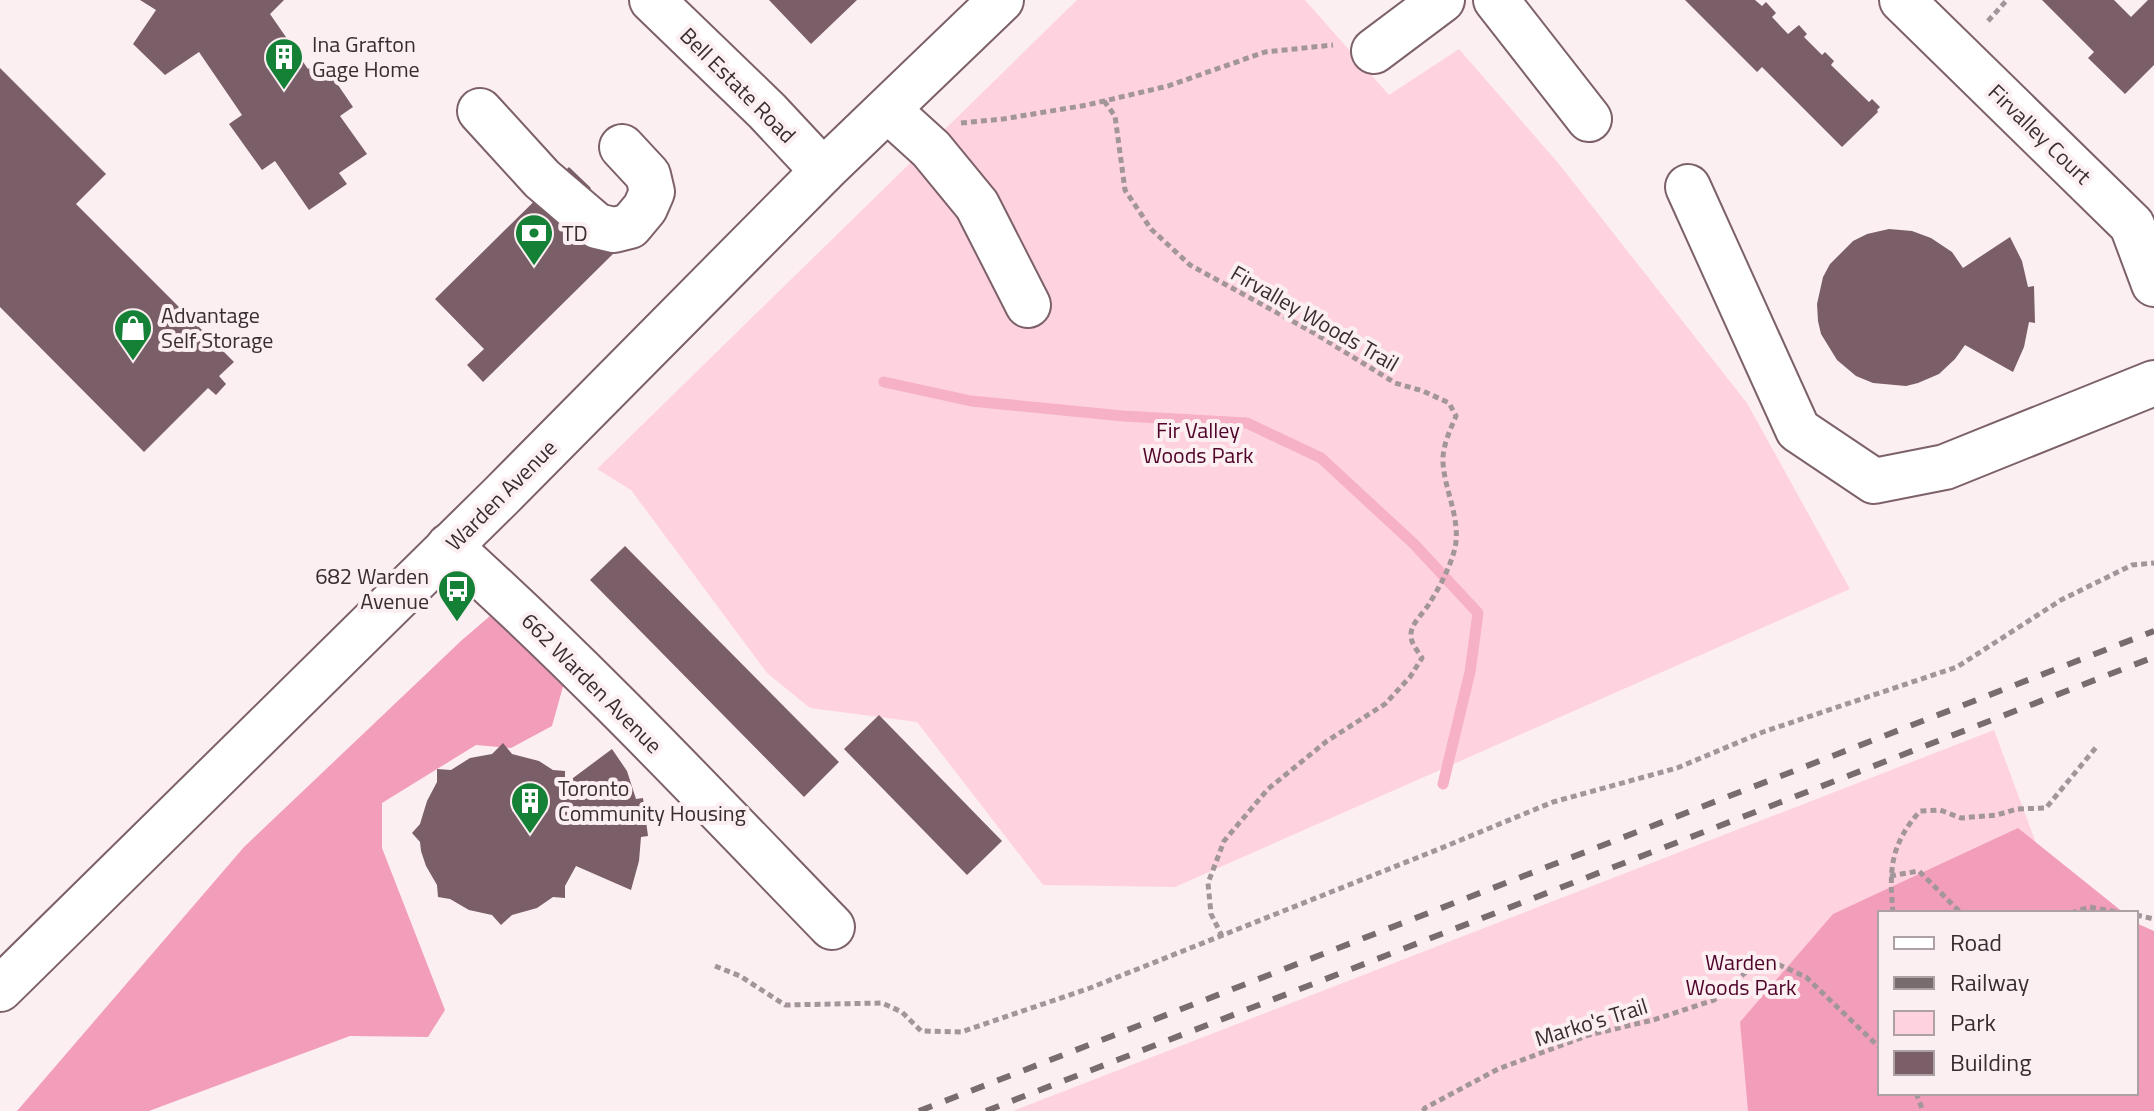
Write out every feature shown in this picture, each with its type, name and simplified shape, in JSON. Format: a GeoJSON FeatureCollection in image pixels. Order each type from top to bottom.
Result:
{"type":"FeatureCollection","features":[{"type":"Feature","properties":{"kind":"main road","name":"Bell Estate Road"},"geometry":{"type":"LineString","coordinates":[[652,0],[767,111],[823,171]]}},
{"type":"Feature","properties":{"kind":"main road","name":"Warden Avenue"},"geometry":{"type":"LineString","coordinates":[[0,989],[500,497],[823,171],[1001,0]]}},
{"type":"Feature","properties":{"kind":"main road"},"geometry":{"type":"LineString","coordinates":[[1374,51],[1442,0]]}},
{"type":"Feature","properties":{"kind":"main road"},"geometry":{"type":"LineString","coordinates":[[1496,0],[1589,119]]}},
{"type":"Feature","properties":{"kind":"main road","name":"Firvalley Court"},"geometry":{"type":"LineString","coordinates":[[1902,0],[2143,214],[2154,284]]}},
{"type":"Feature","properties":{"kind":"main road"},"geometry":{"type":"LineString","coordinates":[[888,110],[931,149],[977,205],[1028,305]]}},
{"type":"Feature","properties":{"kind":"main road"},"geometry":{"type":"LineString","coordinates":[[480,111],[542,179],[597,226],[614,230],[630,226],[645,208],[652,192],[648,175],[622,147]]}},
{"type":"Feature","properties":{"kind":"main road"},"geometry":{"type":"LineString","coordinates":[[1688,187],[1798,430],[1874,481],[1945,467],[2154,383]]}},
{"type":"Feature","properties":{"kind":"main road","name":"662 Warden Avenue"},"geometry":{"type":"LineString","coordinates":[[449,546],[498,590],[679,769],[832,927]]}},
{"type":"Feature","properties":{"kind":"path"},"geometry":{"type":"LineString","coordinates":[[1988,21],[2007,0]]}},
{"type":"Feature","properties":{"kind":"path"},"geometry":{"type":"LineString","coordinates":[[957,123],[1003,119],[1104,101],[1168,86],[1265,52],[1345,45],[1374,51]]}},
{"type":"Feature","properties":{"kind":"path","name":"Firvalley Woods Trail"},"geometry":{"type":"LineString","coordinates":[[1104,101],[1115,116],[1125,190],[1151,229],[1190,265],[1314,333],[1395,383],[1449,403],[1456,416],[1447,437],[1443,462],[1455,520],[1456,546],[1448,569],[1410,634],[1422,658],[1410,677],[1385,704],[1327,741],[1268,789],[1224,841],[1208,883],[1211,914],[1222,937]]}},
{"type":"Feature","properties":{"kind":"path"},"geometry":{"type":"LineString","coordinates":[[715,966],[740,976],[785,1005],[882,1003],[902,1012],[921,1031],[961,1032],[1090,988],[1222,937],[1553,802],[1677,768],[1763,732],[1957,667],[2061,600],[2132,565],[2154,563]]}},
{"type":"Feature","properties":{"kind":"path"},"geometry":{"type":"LineString","coordinates":[[1893,911],[1890,876],[1895,854],[1908,825],[1920,811],[1940,810],[1961,818],[2046,808],[2098,745]]}},
{"type":"Feature","properties":{"kind":"path"},"geometry":{"type":"LineString","coordinates":[[1890,876],[1919,871],[1959,911]]}},
{"type":"Feature","properties":{"kind":"path"},"geometry":{"type":"LineString","coordinates":[[2077,911],[2090,907],[2111,911]]}},
{"type":"Feature","properties":{"kind":"path","name":"Marko's Trail"},"geometry":{"type":"LineString","coordinates":[[1423,1111],[1511,1064],[1589,1035],[1653,1020],[1714,1000],[1746,972],[1775,963],[1806,977],[1878,1046]]}},
{"type":"Feature","properties":{"kind":"green space","name":"Fir Valley Woods Park"},"geometry":{"type":"Polygon","coordinates":[[[1077,0],[1305,0],[1389,95],[1459,49],[1559,164],[1747,403],[1850,589],[1175,887],[1043,885],[917,722],[810,708],[767,673],[631,490],[597,469],[1077,0]]]}},
{"type":"Feature","properties":{"kind":"green space","name":"Warden Woods Park"},"geometry":{"type":"Polygon","coordinates":[[[1994,730],[2061,911],[1878,911],[1878,1095],[2138,1095],[2154,1111],[1013,1111],[1994,730]]]}},
{"type":"Feature","properties":{"kind":"shaded area"},"geometry":{"type":"Polygon","coordinates":[[[490,616],[564,683],[552,726],[511,748],[476,745],[382,803],[382,848],[445,1010],[428,1037],[350,1036],[149,1111],[17,1111],[244,847],[490,616]]]}},
{"type":"Feature","properties":{"kind":"shaded area"},"geometry":{"type":"Polygon","coordinates":[[[2018,828],[2122,911],[1878,911],[1878,1095],[2138,1095],[2138,924],[2154,931],[2154,1111],[1748,1111],[1740,1022],[1833,914],[2018,828]]]}},
{"type":"Feature","properties":{"kind":"building","name":"Ina Grafton Gage Home"},"geometry":{"type":"Polygon","coordinates":[[[140,0],[284,0],[270,14],[308,69],[321,60],[353,107],[340,116],[367,154],[339,173],[347,184],[309,210],[275,161],[262,170],[229,124],[242,115],[199,52],[165,75],[133,44],[156,10],[140,0]]]}},
{"type":"Feature","properties":{"kind":"building"},"geometry":{"type":"Polygon","coordinates":[[[769,0],[857,0],[811,44],[769,0]]]}},
{"type":"Feature","properties":{"kind":"building"},"geometry":{"type":"Polygon","coordinates":[[[1685,0],[1755,0],[1762,6],[1766,2],[1776,13],[1772,17],[1788,34],[1799,25],[1807,34],[1804,37],[1822,55],[1825,52],[1834,61],[1831,65],[1869,102],[1872,99],[1880,107],[1878,112],[1842,147],[1762,67],[1757,72],[1685,0]]]}},
{"type":"Feature","properties":{"kind":"building"},"geometry":{"type":"Polygon","coordinates":[[[2042,0],[2114,0],[2131,17],[2148,0],[2154,0],[2154,65],[2125,94],[2088,58],[2094,52],[2042,0]]]}},
{"type":"Feature","properties":{"kind":"building"},"geometry":{"type":"Polygon","coordinates":[[[0,68],[106,174],[76,204],[234,362],[219,376],[226,384],[216,395],[208,388],[144,452],[0,307],[0,68]]]}},
{"type":"Feature","properties":{"kind":"building","name":"TD"},"geometry":{"type":"Polygon","coordinates":[[[569,167],[591,188],[571,208],[614,253],[483,382],[467,365],[484,349],[435,299],[569,167]]]}},
{"type":"Feature","properties":{"kind":"building"},"geometry":{"type":"Polygon","coordinates":[[[1889,229],[1912,231],[1931,238],[1952,252],[1963,268],[2010,237],[2022,261],[2028,287],[2034,286],[2035,323],[2029,322],[2024,347],[2013,372],[1965,345],[1939,374],[1906,386],[1873,383],[1856,376],[1837,360],[1821,334],[1818,321],[1817,304],[1823,277],[1830,264],[1853,241],[1889,229]]]}},
{"type":"Feature","properties":{"kind":"building"},"geometry":{"type":"Polygon","coordinates":[[[625,546],[839,762],[804,797],[590,580],[625,546]]]}},
{"type":"Feature","properties":{"kind":"building"},"geometry":{"type":"Polygon","coordinates":[[[879,715],[1002,841],[967,875],[844,749],[879,715]]]}},
{"type":"Feature","properties":{"kind":"building","name":"Toronto Community Housing"},"geometry":{"type":"Polygon","coordinates":[[[503,743],[512,754],[539,761],[553,770],[565,771],[565,784],[612,749],[627,771],[636,799],[643,798],[648,836],[641,837],[639,861],[631,890],[576,866],[565,886],[565,898],[553,897],[537,908],[512,915],[501,925],[492,915],[469,910],[450,899],[438,897],[437,885],[426,866],[420,842],[412,833],[420,824],[437,782],[437,769],[451,770],[470,758],[492,754],[503,743]]]}},
{"type":"Feature","properties":{"kind":"waterway"},"geometry":{"type":"LineString","coordinates":[[884,382],[971,401],[1123,416],[1247,423],[1321,458],[1414,544],[1478,613],[1470,672],[1443,784]]}},
{"type":"Feature","properties":{"kind":"railway"},"geometry":{"type":"LineString","coordinates":[[919,1111],[2154,631]]}},
{"type":"Feature","properties":{"kind":"railway"},"geometry":{"type":"LineString","coordinates":[[986,1111],[2154,657]]}},
{"type":"Feature","properties":{"kind":"place","name":"Ina Grafton Gage Home"},"geometry":{"type":"Point","coordinates":[284,91]}},
{"type":"Feature","properties":{"kind":"place","name":"TD"},"geometry":{"type":"Point","coordinates":[534,267]}},
{"type":"Feature","properties":{"kind":"place","name":"Advantage Self Storage"},"geometry":{"type":"Point","coordinates":[133,362]}},
{"type":"Feature","properties":{"kind":"place","name":"682 Warden Avenue"},"geometry":{"type":"Point","coordinates":[457,623]}},
{"type":"Feature","properties":{"kind":"place","name":"Toronto Community Housing"},"geometry":{"type":"Point","coordinates":[530,835]}}]}
